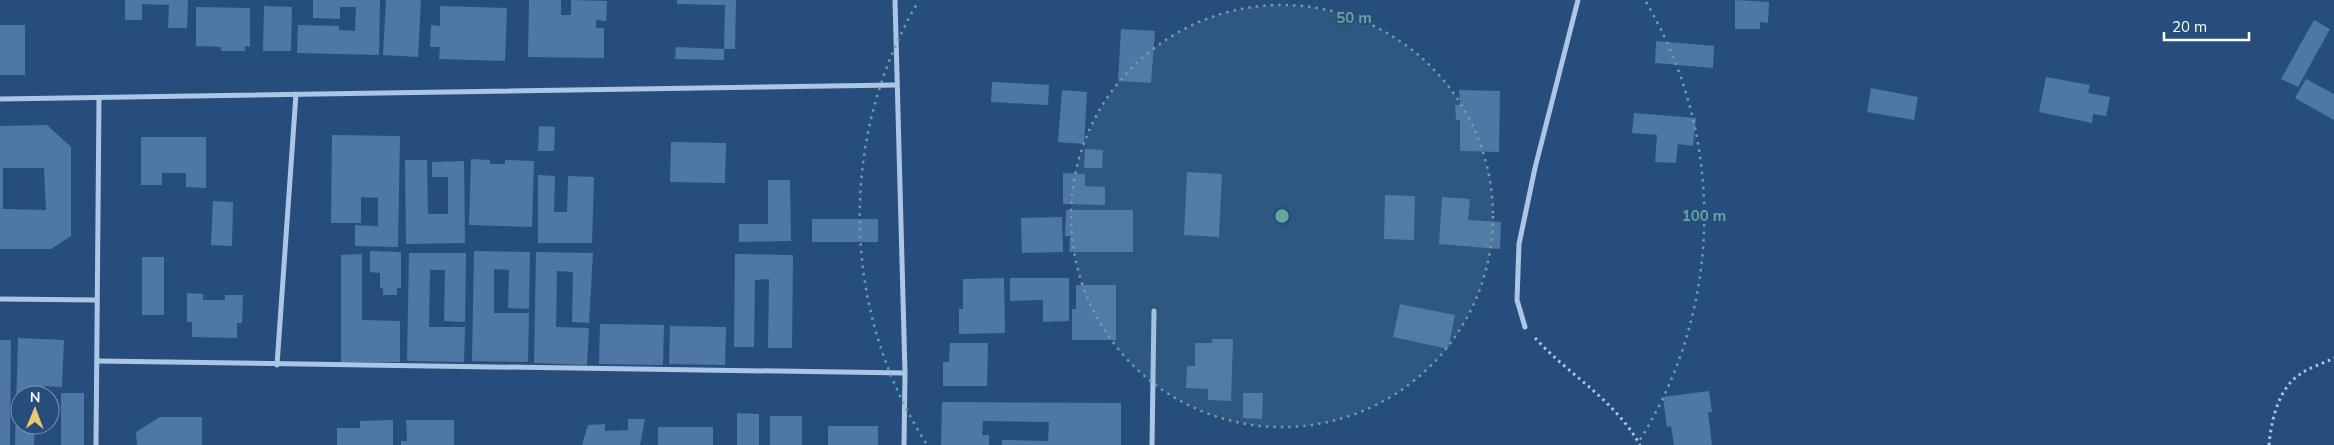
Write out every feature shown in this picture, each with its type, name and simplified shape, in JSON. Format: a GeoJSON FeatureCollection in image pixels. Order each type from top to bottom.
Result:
{"type":"FeatureCollection","features":[{"type":"Feature","properties":{"kind":"street"},"geometry":{"type":"LineString","coordinates":[[895,0],[905,373],[904,445]]}},
{"type":"Feature","properties":{"kind":"street"},"geometry":{"type":"LineString","coordinates":[[1525,327],[1517,300],[1519,244],[1535,168],[1578,0]]}},
{"type":"Feature","properties":{"kind":"street"},"geometry":{"type":"LineString","coordinates":[[0,99],[896,85]]}},
{"type":"Feature","properties":{"kind":"street"},"geometry":{"type":"LineString","coordinates":[[277,365],[296,94]]}},
{"type":"Feature","properties":{"kind":"street"},"geometry":{"type":"LineString","coordinates":[[96,445],[99,98]]}},
{"type":"Feature","properties":{"kind":"street"},"geometry":{"type":"LineString","coordinates":[[0,299],[97,300]]}},
{"type":"Feature","properties":{"kind":"street"},"geometry":{"type":"LineString","coordinates":[[1152,445],[1154,311]]}},
{"type":"Feature","properties":{"kind":"street"},"geometry":{"type":"LineString","coordinates":[[98,362],[905,373]]}},
{"type":"Feature","properties":{"kind":"path"},"geometry":{"type":"LineString","coordinates":[[1525,327],[1553,358],[1613,408],[1640,445]]}},
{"type":"Feature","properties":{"kind":"path"},"geometry":{"type":"LineString","coordinates":[[2269,445],[2271,425],[2277,406],[2286,390],[2298,375],[2334,358]]}},
{"type":"Feature","properties":{"kind":"building"},"geometry":{"type":"Polygon","coordinates":[[[125,0],[188,0],[187,28],[168,28],[169,5],[142,4],[142,20],[125,20],[125,0]]]}},
{"type":"Feature","properties":{"kind":"building"},"geometry":{"type":"Polygon","coordinates":[[[313,0],[380,0],[379,55],[297,53],[298,25],[339,26],[339,30],[355,31],[356,7],[340,7],[340,19],[313,18],[313,0]]]}},
{"type":"Feature","properties":{"kind":"building"},"geometry":{"type":"Polygon","coordinates":[[[386,0],[421,0],[418,57],[383,55],[386,0]]]}},
{"type":"Feature","properties":{"kind":"building"},"geometry":{"type":"Polygon","coordinates":[[[529,0],[561,0],[561,15],[571,15],[571,0],[607,1],[606,21],[596,20],[596,28],[604,28],[604,58],[528,57],[529,0]]]}},
{"type":"Feature","properties":{"kind":"building"},"geometry":{"type":"Polygon","coordinates":[[[677,0],[736,0],[735,49],[724,49],[725,5],[677,4],[677,0]]]}},
{"type":"Feature","properties":{"kind":"building"},"geometry":{"type":"Polygon","coordinates":[[[1735,0],[1769,2],[1768,23],[1760,22],[1760,29],[1735,29],[1735,0]]]}},
{"type":"Feature","properties":{"kind":"building"},"geometry":{"type":"Polygon","coordinates":[[[264,6],[292,7],[291,51],[263,51],[264,6]]]}},
{"type":"Feature","properties":{"kind":"building"},"geometry":{"type":"Polygon","coordinates":[[[440,6],[507,8],[505,61],[439,59],[440,47],[430,47],[431,25],[440,26],[440,6]]]}},
{"type":"Feature","properties":{"kind":"building"},"geometry":{"type":"Polygon","coordinates":[[[196,7],[250,8],[250,47],[245,46],[245,51],[221,51],[221,47],[196,46],[196,7]]]}},
{"type":"Feature","properties":{"kind":"building"},"geometry":{"type":"Polygon","coordinates":[[[2314,20],[2330,29],[2298,87],[2281,79],[2314,20]]]}},
{"type":"Feature","properties":{"kind":"building"},"geometry":{"type":"Polygon","coordinates":[[[0,25],[25,25],[25,75],[0,75],[0,25]]]}},
{"type":"Feature","properties":{"kind":"building"},"geometry":{"type":"Polygon","coordinates":[[[1121,29],[1155,31],[1151,83],[1118,81],[1121,29]]]}},
{"type":"Feature","properties":{"kind":"building"},"geometry":{"type":"Polygon","coordinates":[[[1656,41],[1714,46],[1713,68],[1655,63],[1656,41]]]}},
{"type":"Feature","properties":{"kind":"building"},"geometry":{"type":"Polygon","coordinates":[[[676,47],[724,49],[724,60],[675,59],[676,47]]]}},
{"type":"Feature","properties":{"kind":"building"},"geometry":{"type":"Polygon","coordinates":[[[2046,77],[2090,85],[2088,93],[2110,97],[2106,116],[2093,114],[2092,123],[2039,112],[2046,77]]]}},
{"type":"Feature","properties":{"kind":"building"},"geometry":{"type":"Polygon","coordinates":[[[2306,79],[2334,94],[2334,120],[2295,98],[2306,79]]]}},
{"type":"Feature","properties":{"kind":"building"},"geometry":{"type":"Polygon","coordinates":[[[992,82],[1049,85],[1048,105],[991,102],[992,82]]]}},
{"type":"Feature","properties":{"kind":"building"},"geometry":{"type":"Polygon","coordinates":[[[1871,88],[1918,97],[1914,120],[1867,112],[1871,88]]]}},
{"type":"Feature","properties":{"kind":"building"},"geometry":{"type":"Polygon","coordinates":[[[1062,90],[1087,92],[1084,144],[1058,142],[1062,90]]]}},
{"type":"Feature","properties":{"kind":"building"},"geometry":{"type":"Polygon","coordinates":[[[1459,90],[1500,91],[1499,152],[1460,151],[1460,120],[1456,120],[1455,105],[1460,105],[1459,90]]]}},
{"type":"Feature","properties":{"kind":"building"},"geometry":{"type":"Polygon","coordinates":[[[1634,113],[1696,118],[1693,146],[1678,144],[1676,163],[1655,162],[1657,135],[1632,133],[1634,113]]]}},
{"type":"Feature","properties":{"kind":"building"},"geometry":{"type":"Polygon","coordinates":[[[47,125],[71,147],[71,236],[51,249],[0,249],[0,126],[47,125]],[[3,168],[3,209],[46,210],[44,168],[3,168]]]}},
{"type":"Feature","properties":{"kind":"building"},"geometry":{"type":"Polygon","coordinates":[[[539,126],[555,127],[554,151],[538,151],[539,126]]]}},
{"type":"Feature","properties":{"kind":"building"},"geometry":{"type":"Polygon","coordinates":[[[332,135],[400,136],[398,247],[355,246],[355,225],[378,226],[378,198],[361,197],[361,223],[331,223],[332,135]]]}},
{"type":"Feature","properties":{"kind":"building"},"geometry":{"type":"Polygon","coordinates":[[[141,137],[206,137],[206,188],[186,187],[186,173],[162,173],[162,185],[141,185],[141,137]]]}},
{"type":"Feature","properties":{"kind":"building"},"geometry":{"type":"Polygon","coordinates":[[[671,142],[726,143],[725,183],[670,182],[671,142]]]}},
{"type":"Feature","properties":{"kind":"building"},"geometry":{"type":"Polygon","coordinates":[[[1085,149],[1103,150],[1102,168],[1084,168],[1085,149]]]}},
{"type":"Feature","properties":{"kind":"building"},"geometry":{"type":"Polygon","coordinates":[[[471,159],[490,160],[490,164],[505,164],[505,160],[534,161],[532,227],[469,225],[471,159]]]}},
{"type":"Feature","properties":{"kind":"building"},"geometry":{"type":"Polygon","coordinates":[[[405,160],[427,160],[428,214],[448,214],[448,177],[432,177],[432,162],[464,161],[465,243],[406,244],[405,160]]]}},
{"type":"Feature","properties":{"kind":"building"},"geometry":{"type":"Polygon","coordinates":[[[1187,172],[1222,174],[1219,237],[1184,235],[1187,172]]]}},
{"type":"Feature","properties":{"kind":"building"},"geometry":{"type":"Polygon","coordinates":[[[1063,173],[1085,174],[1085,186],[1105,187],[1105,205],[1063,204],[1063,173]]]}},
{"type":"Feature","properties":{"kind":"building"},"geometry":{"type":"Polygon","coordinates":[[[538,175],[555,176],[554,212],[567,212],[568,176],[594,177],[592,243],[538,243],[538,175]]]}},
{"type":"Feature","properties":{"kind":"building"},"geometry":{"type":"Polygon","coordinates":[[[768,180],[790,180],[791,241],[739,242],[739,224],[768,224],[768,180]]]}},
{"type":"Feature","properties":{"kind":"building"},"geometry":{"type":"Polygon","coordinates":[[[1385,195],[1415,196],[1414,240],[1384,239],[1385,195]]]}},
{"type":"Feature","properties":{"kind":"building"},"geometry":{"type":"Polygon","coordinates":[[[1442,197],[1470,199],[1468,220],[1501,222],[1500,249],[1439,244],[1442,197]]]}},
{"type":"Feature","properties":{"kind":"building"},"geometry":{"type":"Polygon","coordinates":[[[213,201],[233,202],[232,246],[211,245],[213,201]]]}},
{"type":"Feature","properties":{"kind":"building"},"geometry":{"type":"Polygon","coordinates":[[[1066,210],[1133,210],[1133,252],[1069,252],[1070,236],[1065,236],[1066,210]]]}},
{"type":"Feature","properties":{"kind":"building"},"geometry":{"type":"Polygon","coordinates":[[[1062,217],[1063,252],[1022,253],[1021,218],[1062,217]]]}},
{"type":"Feature","properties":{"kind":"building"},"geometry":{"type":"Polygon","coordinates":[[[812,219],[878,219],[878,242],[812,242],[812,219]]]}},
{"type":"Feature","properties":{"kind":"building"},"geometry":{"type":"Polygon","coordinates":[[[370,251],[401,252],[401,288],[397,288],[397,295],[383,295],[383,288],[380,288],[380,273],[370,272],[370,251]]]}},
{"type":"Feature","properties":{"kind":"building"},"geometry":{"type":"Polygon","coordinates":[[[474,251],[530,252],[529,309],[508,308],[509,270],[494,269],[494,313],[529,313],[528,362],[472,361],[474,251]]]}},
{"type":"Feature","properties":{"kind":"building"},"geometry":{"type":"Polygon","coordinates":[[[536,252],[593,253],[589,323],[572,322],[573,272],[557,271],[556,327],[589,328],[587,365],[534,363],[536,252]]]}},
{"type":"Feature","properties":{"kind":"building"},"geometry":{"type":"Polygon","coordinates":[[[409,253],[466,253],[465,322],[444,321],[445,270],[430,270],[429,327],[465,327],[464,362],[407,361],[409,253]]]}},
{"type":"Feature","properties":{"kind":"building"},"geometry":{"type":"Polygon","coordinates":[[[362,254],[362,320],[400,321],[400,362],[341,362],[341,255],[362,254]]]}},
{"type":"Feature","properties":{"kind":"building"},"geometry":{"type":"Polygon","coordinates":[[[735,254],[793,255],[792,348],[768,348],[769,279],[755,280],[754,347],[734,347],[735,254]]]}},
{"type":"Feature","properties":{"kind":"building"},"geometry":{"type":"Polygon","coordinates":[[[142,257],[164,257],[164,315],[142,315],[142,257]]]}},
{"type":"Feature","properties":{"kind":"building"},"geometry":{"type":"Polygon","coordinates":[[[1004,278],[1005,333],[959,334],[959,309],[963,309],[963,279],[1004,278]]]}},
{"type":"Feature","properties":{"kind":"building"},"geometry":{"type":"Polygon","coordinates":[[[1010,278],[1069,278],[1069,321],[1043,322],[1043,300],[1010,301],[1010,278]]]}},
{"type":"Feature","properties":{"kind":"building"},"geometry":{"type":"Polygon","coordinates":[[[1076,285],[1116,285],[1116,340],[1072,340],[1072,309],[1076,309],[1076,285]]]}},
{"type":"Feature","properties":{"kind":"building"},"geometry":{"type":"Polygon","coordinates":[[[187,293],[203,294],[203,300],[225,300],[225,295],[243,295],[242,323],[237,323],[237,338],[192,337],[192,322],[187,322],[187,293]]]}},
{"type":"Feature","properties":{"kind":"building"},"geometry":{"type":"Polygon","coordinates":[[[1400,304],[1455,315],[1448,349],[1393,337],[1400,304]]]}},
{"type":"Feature","properties":{"kind":"building"},"geometry":{"type":"Polygon","coordinates":[[[600,324],[664,325],[663,365],[599,364],[600,324]]]}},
{"type":"Feature","properties":{"kind":"building"},"geometry":{"type":"Polygon","coordinates":[[[670,326],[726,327],[725,365],[669,364],[670,326]]]}},
{"type":"Feature","properties":{"kind":"building"},"geometry":{"type":"Polygon","coordinates":[[[18,338],[64,340],[62,387],[60,385],[17,385],[18,338]]]}},
{"type":"Feature","properties":{"kind":"building"},"geometry":{"type":"Polygon","coordinates":[[[1212,339],[1233,339],[1231,401],[1208,400],[1208,389],[1186,388],[1187,366],[1195,366],[1195,343],[1212,343],[1212,339]]]}},
{"type":"Feature","properties":{"kind":"building"},"geometry":{"type":"Polygon","coordinates":[[[0,340],[11,340],[10,445],[0,445],[0,340]]]}},
{"type":"Feature","properties":{"kind":"building"},"geometry":{"type":"Polygon","coordinates":[[[950,343],[988,343],[987,386],[943,386],[943,362],[949,362],[950,343]]]}},
{"type":"Feature","properties":{"kind":"building"},"geometry":{"type":"Polygon","coordinates":[[[1709,391],[1712,412],[1708,412],[1712,445],[1674,445],[1671,426],[1667,427],[1663,397],[1709,391]]]}},
{"type":"Feature","properties":{"kind":"building"},"geometry":{"type":"Polygon","coordinates":[[[61,393],[84,393],[84,445],[61,445],[61,393]]]}},
{"type":"Feature","properties":{"kind":"building"},"geometry":{"type":"Polygon","coordinates":[[[1243,393],[1263,393],[1262,419],[1243,418],[1243,393]]]}},
{"type":"Feature","properties":{"kind":"building"},"geometry":{"type":"Polygon","coordinates":[[[942,402],[1121,403],[1121,445],[1002,445],[1002,440],[1048,441],[1049,422],[983,421],[982,435],[989,435],[989,445],[941,445],[942,402]]]}},
{"type":"Feature","properties":{"kind":"building"},"geometry":{"type":"Polygon","coordinates":[[[737,413],[759,414],[759,445],[737,445],[737,413]]]}},
{"type":"Feature","properties":{"kind":"building"},"geometry":{"type":"Polygon","coordinates":[[[770,416],[802,416],[802,445],[770,445],[770,416]]]}},
{"type":"Feature","properties":{"kind":"building"},"geometry":{"type":"Polygon","coordinates":[[[160,417],[202,417],[202,445],[137,445],[136,432],[160,417]]]}},
{"type":"Feature","properties":{"kind":"building"},"geometry":{"type":"Polygon","coordinates":[[[628,419],[645,419],[640,445],[582,445],[588,425],[605,424],[605,431],[628,430],[628,419]]]}},
{"type":"Feature","properties":{"kind":"building"},"geometry":{"type":"Polygon","coordinates":[[[393,420],[393,445],[337,445],[337,428],[360,428],[360,421],[393,420]]]}},
{"type":"Feature","properties":{"kind":"building"},"geometry":{"type":"Polygon","coordinates":[[[406,420],[454,420],[454,445],[401,445],[401,441],[407,441],[406,420]]]}},
{"type":"Feature","properties":{"kind":"building"},"geometry":{"type":"Polygon","coordinates":[[[828,426],[878,426],[878,445],[828,445],[828,426]]]}},
{"type":"Feature","properties":{"kind":"building"},"geometry":{"type":"Polygon","coordinates":[[[658,427],[713,427],[713,445],[658,445],[658,427]]]}},
{"type":"Feature","properties":{"kind":"building"},"geometry":{"type":"Polygon","coordinates":[[[15,435],[34,435],[34,445],[15,445],[15,435]]]}}]}
